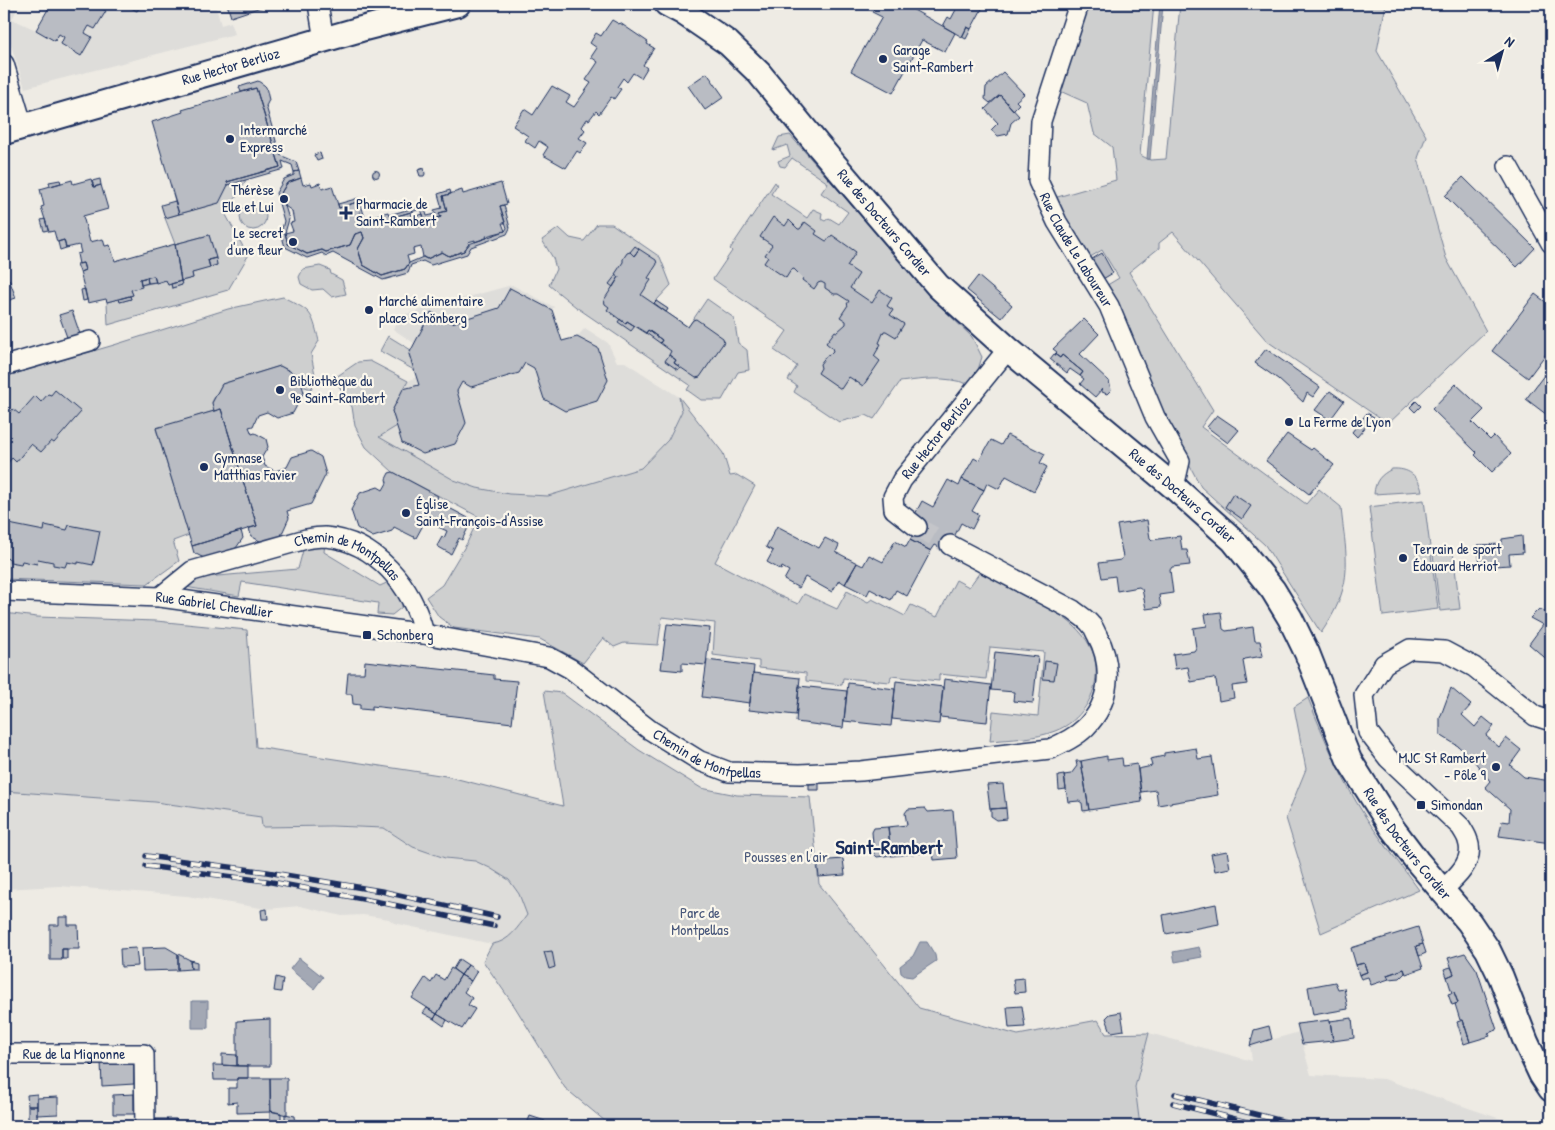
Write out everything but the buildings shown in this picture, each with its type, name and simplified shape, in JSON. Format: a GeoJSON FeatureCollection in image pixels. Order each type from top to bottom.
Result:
{"type":"FeatureCollection","features":[{"type":"Feature","properties":{"kind":"street"},"geometry":{"type":"LineString","coordinates":[[318,4],[324,40]]}},
{"type":"Feature","properties":{"kind":"street","name":"Rue Hector Berlioz"},"geometry":{"type":"LineString","coordinates":[[13,129],[324,40],[458,4]]}},
{"type":"Feature","properties":{"kind":"street","name":"Rue Claude Le Laboureur"},"geometry":{"type":"LineString","coordinates":[[1079,4],[1041,121],[1038,181],[1057,222],[1109,306],[1155,417],[1180,461],[1174,487]]}},
{"type":"Feature","properties":{"kind":"street","name":"Rue des Docteurs Cordier"},"geometry":{"type":"LineString","coordinates":[[680,7],[728,44],[759,73],[938,286],[1008,348],[1174,487],[1233,540],[1273,590],[1290,618],[1308,653],[1349,760],[1392,828],[1417,862],[1469,922],[1488,950],[1501,977],[1526,1042],[1541,1074],[1551,1089]]}},
{"type":"Feature","properties":{"kind":"street"},"geometry":{"type":"LineString","coordinates":[[4,64],[13,129]]}},
{"type":"Feature","properties":{"kind":"street"},"geometry":{"type":"LineString","coordinates":[[1508,166],[1551,243]]}},
{"type":"Feature","properties":{"kind":"street"},"geometry":{"type":"LineString","coordinates":[[4,366],[90,341]]}},
{"type":"Feature","properties":{"kind":"street","name":"Rue Hector Berlioz"},"geometry":{"type":"LineString","coordinates":[[917,527],[894,509],[893,497],[902,480],[1008,348]]}},
{"type":"Feature","properties":{"kind":"street","name":"Chemin de Montpellas"},"geometry":{"type":"LineString","coordinates":[[160,597],[192,571],[306,539],[325,537],[348,542],[377,557],[391,569],[412,600],[420,618],[424,634],[549,657],[572,670],[658,735],[700,761],[728,772],[742,774],[800,774],[861,771],[1050,749],[1071,739],[1086,726],[1098,710],[1107,690],[1108,670],[1103,646],[1092,625],[1073,610],[950,545]]}},
{"type":"Feature","properties":{"kind":"street","name":"Rue Gabriel Chevallier"},"geometry":{"type":"LineString","coordinates":[[4,591],[160,597],[424,634]]}},
{"type":"Feature","properties":{"kind":"street"},"geometry":{"type":"LineString","coordinates":[[1442,890],[1458,877],[1470,855],[1468,841],[1461,827],[1388,758],[1368,732],[1364,695],[1377,673],[1384,664],[1410,649],[1444,651],[1474,667],[1535,716],[1551,721]]}},
{"type":"Feature","properties":{"kind":"street","name":"Rue de la Mignonne"},"geometry":{"type":"LineString","coordinates":[[4,1054],[144,1054],[145,1126]]}},
{"type":"Feature","properties":{"kind":"shaded area"},"geometry":{"type":"Polygon","coordinates":[[[4,4],[20,4],[12,19],[36,30],[51,4],[215,4],[221,25],[231,22],[235,34],[25,88],[4,24],[4,4]]]}},
{"type":"Feature","properties":{"kind":"shaded area"},"geometry":{"type":"Polygon","coordinates":[[[760,4],[784,4],[784,10],[760,10],[760,4]]]}},
{"type":"Feature","properties":{"kind":"shaded area"},"geometry":{"type":"Polygon","coordinates":[[[1160,4],[1163,4],[1150,159],[1147,159],[1160,4]]]}},
{"type":"Feature","properties":{"kind":"shaded area"},"geometry":{"type":"Polygon","coordinates":[[[512,285],[554,307],[552,310],[562,341],[577,337],[585,328],[608,343],[617,362],[625,362],[679,397],[682,411],[668,440],[641,468],[548,496],[509,494],[477,488],[454,480],[372,435],[408,381],[416,377],[409,354],[414,343],[393,329],[399,316],[512,285]]]}},
{"type":"Feature","properties":{"kind":"shaded area"},"geometry":{"type":"Polygon","coordinates":[[[4,791],[155,802],[261,817],[262,826],[384,828],[413,847],[445,858],[475,861],[490,868],[509,880],[519,894],[527,915],[511,936],[500,944],[492,944],[394,923],[389,919],[363,915],[342,916],[300,906],[267,909],[187,896],[59,886],[4,889],[4,791]]]}},
{"type":"Feature","properties":{"kind":"shaded area"},"geometry":{"type":"Polygon","coordinates":[[[920,942],[927,942],[935,955],[936,961],[912,977],[905,976],[901,973],[900,966],[913,956],[920,942]]]}},
{"type":"Feature","properties":{"kind":"shaded area"},"geometry":{"type":"Polygon","coordinates":[[[1199,947],[1202,957],[1175,962],[1173,952],[1199,947]]]}},
{"type":"Feature","properties":{"kind":"shaded area"},"geometry":{"type":"Polygon","coordinates":[[[299,958],[323,977],[314,989],[290,969],[299,958]]]}},
{"type":"Feature","properties":{"kind":"shaded area"},"geometry":{"type":"Polygon","coordinates":[[[192,1001],[208,1001],[208,1028],[192,1028],[192,1001]]]}},
{"type":"Feature","properties":{"kind":"shaded area"},"geometry":{"type":"Polygon","coordinates":[[[1299,1032],[1311,1075],[1384,1079],[1521,1126],[1140,1126],[1135,1087],[1149,1033],[1252,1061],[1250,1046],[1299,1032]]]}},
{"type":"Feature","properties":{"kind":"green space"},"geometry":{"type":"Polygon","coordinates":[[[1088,4],[1154,4],[1140,155],[1150,160],[1166,159],[1180,4],[1386,4],[1377,51],[1426,136],[1418,158],[1446,258],[1486,331],[1388,424],[1267,341],[1173,232],[1159,243],[1159,248],[1129,272],[1213,410],[1201,427],[1306,504],[1319,489],[1341,507],[1345,538],[1345,582],[1336,608],[1321,633],[1265,545],[1201,487],[1166,421],[1104,287],[1119,278],[1102,250],[1087,259],[1054,198],[1116,180],[1112,147],[1094,133],[1087,103],[1060,91],[1088,4]]]}},
{"type":"Feature","properties":{"kind":"green space"},"geometry":{"type":"Polygon","coordinates":[[[790,135],[940,306],[972,337],[982,357],[977,373],[968,384],[943,379],[900,382],[874,419],[866,415],[839,422],[794,392],[797,386],[788,380],[797,366],[774,350],[787,331],[713,279],[732,251],[730,249],[775,182],[777,185],[771,194],[807,218],[813,209],[822,213],[821,219],[825,221],[829,218],[839,224],[848,212],[821,193],[828,183],[792,158],[785,167],[780,166],[778,161],[790,156],[787,145],[773,150],[779,137],[790,135]]]}},
{"type":"Feature","properties":{"kind":"green space"},"geometry":{"type":"Polygon","coordinates":[[[246,180],[226,215],[248,256],[228,290],[108,325],[107,302],[119,299],[120,302],[131,299],[130,296],[133,295],[131,290],[141,285],[166,280],[168,285],[171,284],[172,288],[182,285],[181,281],[193,278],[192,273],[217,265],[209,235],[175,244],[165,218],[218,203],[228,185],[246,180]]]}},
{"type":"Feature","properties":{"kind":"green space"},"geometry":{"type":"Polygon","coordinates":[[[253,204],[263,207],[266,217],[263,227],[253,230],[243,227],[240,217],[243,207],[253,204]]]}},
{"type":"Feature","properties":{"kind":"green space"},"geometry":{"type":"Polygon","coordinates":[[[597,224],[612,224],[660,257],[671,285],[656,301],[668,309],[666,312],[688,327],[707,299],[734,318],[738,343],[747,350],[749,370],[738,372],[722,400],[701,400],[687,390],[690,385],[576,307],[549,285],[556,269],[553,258],[542,240],[559,228],[570,238],[584,241],[597,224]]]}},
{"type":"Feature","properties":{"kind":"green space"},"geometry":{"type":"Polygon","coordinates":[[[320,266],[330,270],[331,274],[342,280],[346,294],[332,297],[323,289],[312,290],[301,284],[299,277],[303,269],[320,266]]]}},
{"type":"Feature","properties":{"kind":"green space"},"geometry":{"type":"Polygon","coordinates":[[[283,297],[305,309],[312,317],[314,323],[319,341],[311,354],[316,380],[311,389],[302,386],[299,376],[280,366],[222,384],[212,402],[214,411],[156,429],[189,535],[173,541],[179,561],[147,584],[4,579],[4,377],[228,309],[283,297]]]}},
{"type":"Feature","properties":{"kind":"green space"},"geometry":{"type":"Polygon","coordinates":[[[388,336],[411,350],[409,354],[414,370],[380,351],[388,336]]]}},
{"type":"Feature","properties":{"kind":"green space"},"geometry":{"type":"Polygon","coordinates":[[[370,361],[408,381],[392,411],[397,426],[379,437],[454,480],[477,488],[509,494],[548,496],[641,468],[668,440],[682,411],[679,397],[723,453],[730,476],[737,475],[755,486],[715,562],[798,604],[804,594],[837,609],[847,591],[868,602],[872,599],[905,616],[911,605],[937,617],[956,580],[969,587],[980,572],[1060,615],[1084,637],[1089,644],[1096,668],[1094,688],[1086,706],[1064,727],[1047,734],[990,741],[993,711],[1038,716],[1044,652],[990,647],[986,679],[939,674],[939,681],[891,676],[890,682],[843,678],[842,685],[806,681],[806,673],[759,668],[759,661],[713,655],[715,623],[662,617],[658,645],[624,643],[614,647],[603,638],[583,663],[540,639],[454,628],[439,617],[426,597],[442,585],[467,543],[479,517],[393,472],[366,447],[355,426],[352,407],[336,381],[336,377],[358,362],[370,361]]]}},
{"type":"Feature","properties":{"kind":"green space"},"geometry":{"type":"Polygon","coordinates":[[[1392,469],[1407,471],[1412,474],[1418,481],[1422,491],[1374,494],[1379,479],[1392,469]]]}},
{"type":"Feature","properties":{"kind":"green space","name":"Terrain de sport Édouard Herriot"},"geometry":{"type":"Polygon","coordinates":[[[1424,500],[1438,609],[1383,616],[1369,507],[1424,500]]]}},
{"type":"Feature","properties":{"kind":"green space"},"geometry":{"type":"Polygon","coordinates":[[[305,543],[325,543],[324,552],[380,586],[393,580],[403,596],[402,607],[392,615],[377,614],[378,603],[242,582],[239,596],[185,587],[195,578],[298,569],[305,543]]]}},
{"type":"Feature","properties":{"kind":"green space"},"geometry":{"type":"Polygon","coordinates":[[[1453,552],[1460,609],[1440,611],[1433,555],[1453,552]]]}},
{"type":"Feature","properties":{"kind":"green space"},"geometry":{"type":"Polygon","coordinates":[[[4,613],[37,617],[156,621],[247,630],[256,747],[446,776],[563,806],[544,691],[562,693],[639,750],[701,788],[737,795],[810,797],[819,884],[919,1008],[1018,1035],[1098,1020],[1106,1034],[1149,1033],[1135,1087],[1140,1126],[611,1126],[565,1088],[515,1007],[483,961],[492,944],[508,937],[527,915],[519,894],[509,880],[490,868],[475,861],[445,858],[413,847],[384,828],[331,826],[262,827],[261,817],[155,802],[4,791],[4,613]]]}},
{"type":"Feature","properties":{"kind":"green space"},"geometry":{"type":"Polygon","coordinates":[[[1308,698],[1320,728],[1356,802],[1419,890],[1321,933],[1286,818],[1306,769],[1294,707],[1308,698]]]}},
{"type":"Feature","properties":{"kind":"tunnel"},"geometry":{"type":"LineString","coordinates":[[917,527],[950,545]]}},
{"type":"Feature","properties":{"kind":"railway"},"geometry":{"type":"LineString","coordinates":[[146,856],[267,872],[381,891],[497,917]]}},
{"type":"Feature","properties":{"kind":"railway"},"geometry":{"type":"LineString","coordinates":[[146,866],[266,881],[494,926]]}},
{"type":"Feature","properties":{"kind":"railway"},"geometry":{"type":"LineString","coordinates":[[1175,1094],[1302,1126]]}},
{"type":"Feature","properties":{"kind":"railway"},"geometry":{"type":"LineString","coordinates":[[1173,1103],[1262,1126]]}},
{"type":"Feature","properties":{"kind":"place","name":"Garage Saint-Rambert"},"geometry":{"type":"Point","coordinates":[883,59]}},
{"type":"Feature","properties":{"kind":"place","name":"Intermarché Express"},"geometry":{"type":"Point","coordinates":[230,139]}},
{"type":"Feature","properties":{"kind":"place","name":"Thérèse Elle et Lui"},"geometry":{"type":"Point","coordinates":[284,199]}},
{"type":"Feature","properties":{"kind":"place","name":"Pharmacie de Saint-Rambert"},"geometry":{"type":"Point","coordinates":[346,213]}},
{"type":"Feature","properties":{"kind":"place","name":"Le secret d'une fleur"},"geometry":{"type":"Point","coordinates":[293,242]}},
{"type":"Feature","properties":{"kind":"place","name":"Marché alimentaire place Schönberg"},"geometry":{"type":"Point","coordinates":[369,310]}},
{"type":"Feature","properties":{"kind":"place","name":"Bibliothèque du 9e Saint-Rambert"},"geometry":{"type":"Point","coordinates":[280,390]}},
{"type":"Feature","properties":{"kind":"place","name":"La Ferme de Lyon"},"geometry":{"type":"Point","coordinates":[1289,422]}},
{"type":"Feature","properties":{"kind":"place","name":"Gymnase Matthias Favier"},"geometry":{"type":"Point","coordinates":[204,467]}},
{"type":"Feature","properties":{"kind":"place","name":"Église Saint-François-d'Assise"},"geometry":{"type":"Point","coordinates":[406,513]}},
{"type":"Feature","properties":{"kind":"place","name":"Terrain de sport Édouard Herriot"},"geometry":{"type":"Point","coordinates":[1403,558]}},
{"type":"Feature","properties":{"kind":"place","name":"Schonberg"},"geometry":{"type":"Point","coordinates":[367,635]}},
{"type":"Feature","properties":{"kind":"place","name":"MJC St Rambert - Pôle 9"},"geometry":{"type":"Point","coordinates":[1496,767]}},
{"type":"Feature","properties":{"kind":"place","name":"Simondan"},"geometry":{"type":"Point","coordinates":[1421,805]}},
{"type":"Feature","properties":{"kind":"district","name":"Saint-Rambert"},"geometry":{"type":"Point","coordinates":[889,847]}},
{"type":"Feature","properties":{"kind":"park label","name":"Pousses en l'air"},"geometry":{"type":"Point","coordinates":[786,857]}},
{"type":"Feature","properties":{"kind":"park label","name":"Parc de Montpellas"},"geometry":{"type":"Point","coordinates":[700,922]}}]}
